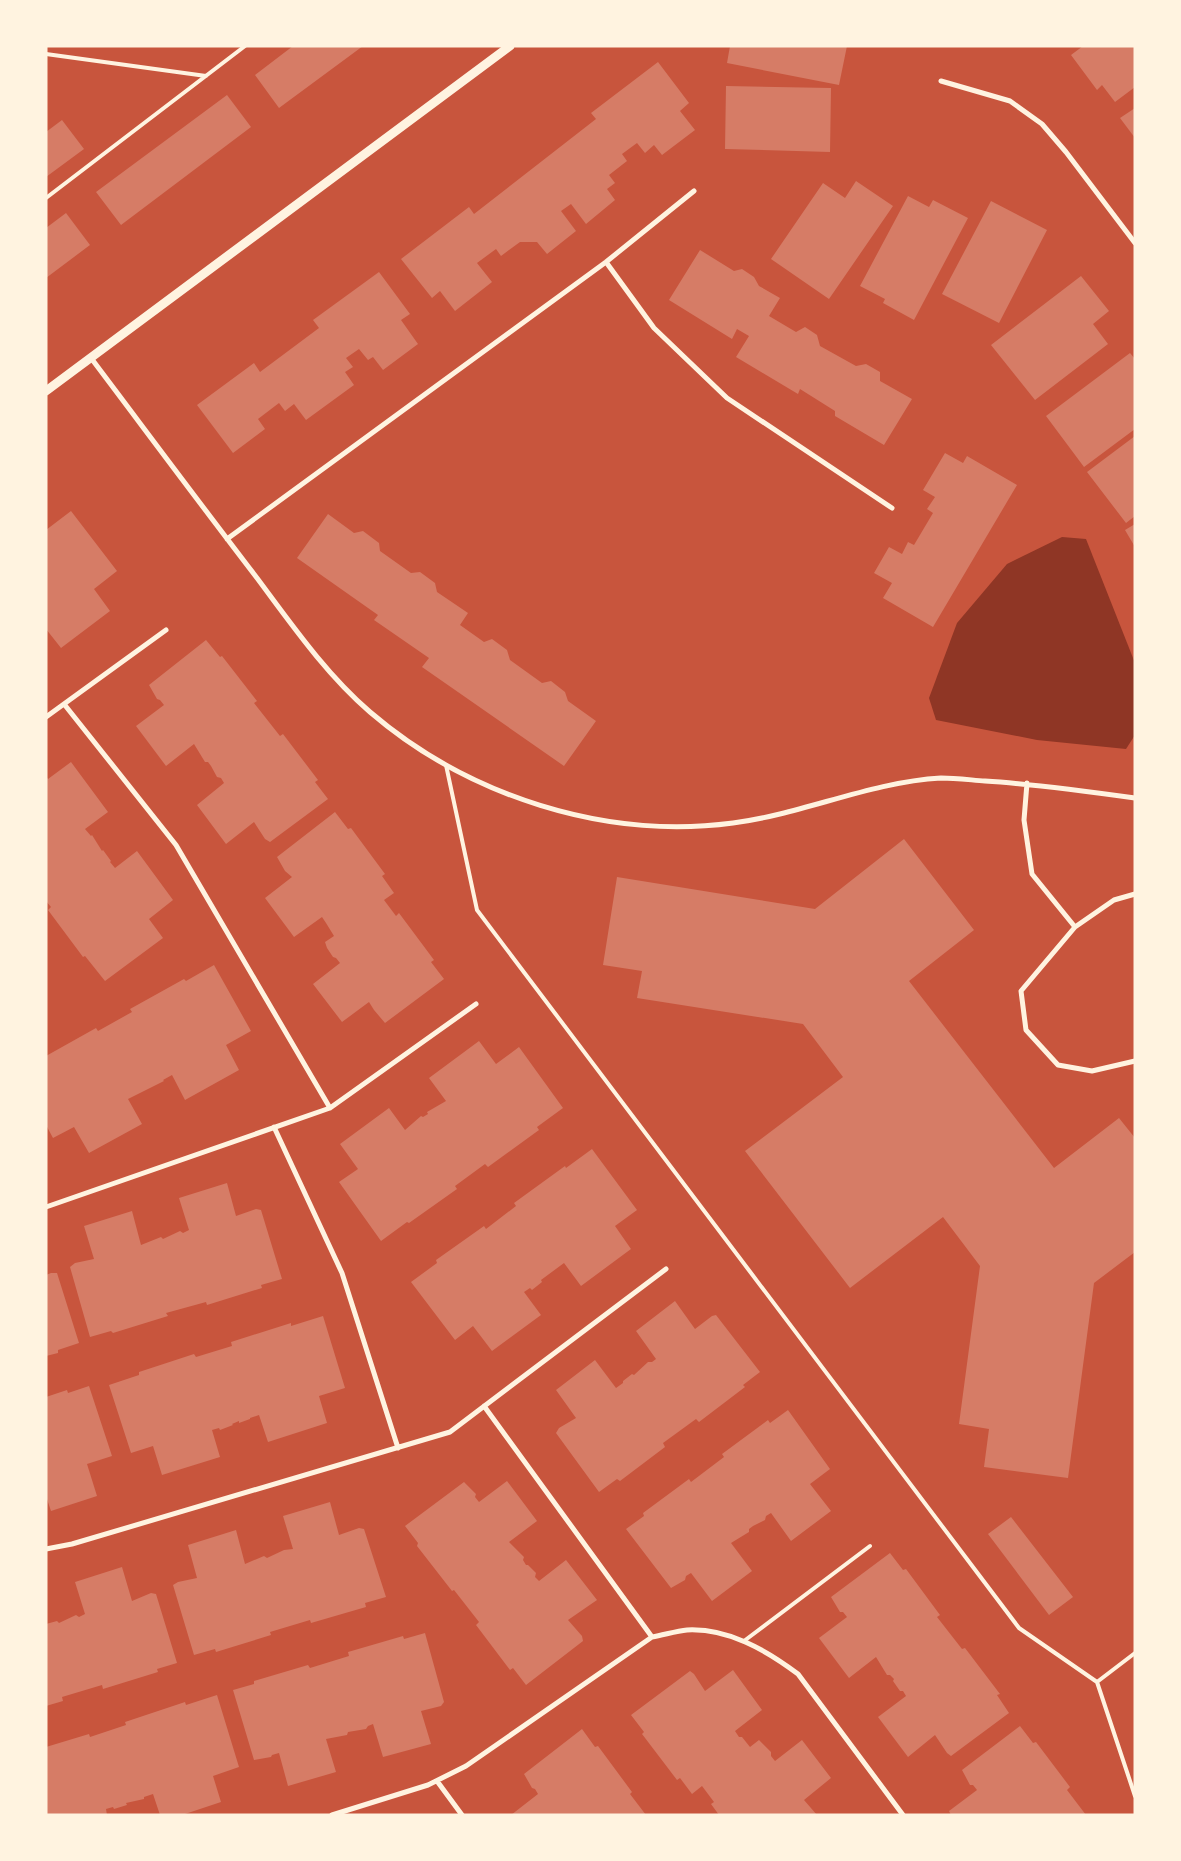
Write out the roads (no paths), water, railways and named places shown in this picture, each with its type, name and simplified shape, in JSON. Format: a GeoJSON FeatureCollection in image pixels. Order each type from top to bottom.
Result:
{"type":"FeatureCollection","features":[{"type":"Feature","properties":{"kind":"street"},"geometry":{"type":"LineString","coordinates":[[46,390],[510,46]]}},
{"type":"Feature","properties":{"kind":"street"},"geometry":{"type":"LineString","coordinates":[[941,81],[1010,101],[1042,124],[1066,152],[1135,243]]}},
{"type":"Feature","properties":{"kind":"street"},"geometry":{"type":"LineString","coordinates":[[227,539],[606,262],[694,191]]}},
{"type":"Feature","properties":{"kind":"street"},"geometry":{"type":"LineString","coordinates":[[606,262],[654,328],[727,398],[892,508]]}},
{"type":"Feature","properties":{"kind":"street"},"geometry":{"type":"LineString","coordinates":[[91,358],[324,666],[370,712],[418,749],[475,781],[532,804],[598,820],[668,826],[732,823],[803,809],[880,787],[942,778],[1027,783],[1135,798]]}},
{"type":"Feature","properties":{"kind":"street"},"geometry":{"type":"LineString","coordinates":[[46,716],[166,630]]}},
{"type":"Feature","properties":{"kind":"street"},"geometry":{"type":"LineString","coordinates":[[64,704],[176,846],[330,1108]]}},
{"type":"Feature","properties":{"kind":"street"},"geometry":{"type":"LineString","coordinates":[[1027,783],[1024,820],[1032,874],[1075,927]]}},
{"type":"Feature","properties":{"kind":"street"},"geometry":{"type":"LineString","coordinates":[[1135,894],[1114,900],[1075,927],[1021,991],[1026,1030],[1058,1065],[1092,1072],[1135,1061]]}},
{"type":"Feature","properties":{"kind":"street"},"geometry":{"type":"LineString","coordinates":[[46,1207],[330,1108],[476,1004]]}},
{"type":"Feature","properties":{"kind":"street"},"geometry":{"type":"LineString","coordinates":[[274,1128],[342,1272],[398,1448]]}},
{"type":"Feature","properties":{"kind":"street"},"geometry":{"type":"LineString","coordinates":[[46,1549],[72,1544],[450,1432],[666,1269]]}},
{"type":"Feature","properties":{"kind":"street"},"geometry":{"type":"LineString","coordinates":[[484,1406],[652,1637]]}},
{"type":"Feature","properties":{"kind":"street"},"geometry":{"type":"LineString","coordinates":[[332,1815],[428,1785],[466,1766],[652,1637],[685,1630],[715,1631],[744,1642],[777,1658],[798,1674],[903,1815]]}},
{"type":"Feature","properties":{"kind":"street"},"geometry":{"type":"LineString","coordinates":[[437,1781],[462,1815]]}},
{"type":"Feature","properties":{"kind":"lane"},"geometry":{"type":"LineString","coordinates":[[46,198],[245,46]]}},
{"type":"Feature","properties":{"kind":"lane"},"geometry":{"type":"LineString","coordinates":[[46,54],[206,76]]}},
{"type":"Feature","properties":{"kind":"lane"},"geometry":{"type":"LineString","coordinates":[[446,765],[477,910],[1019,1628],[1096,1682],[1135,1796]]}},
{"type":"Feature","properties":{"kind":"lane"},"geometry":{"type":"LineString","coordinates":[[744,1642],[870,1546]]}},
{"type":"Feature","properties":{"kind":"lane"},"geometry":{"type":"LineString","coordinates":[[1096,1682],[1135,1653]]}}]}
